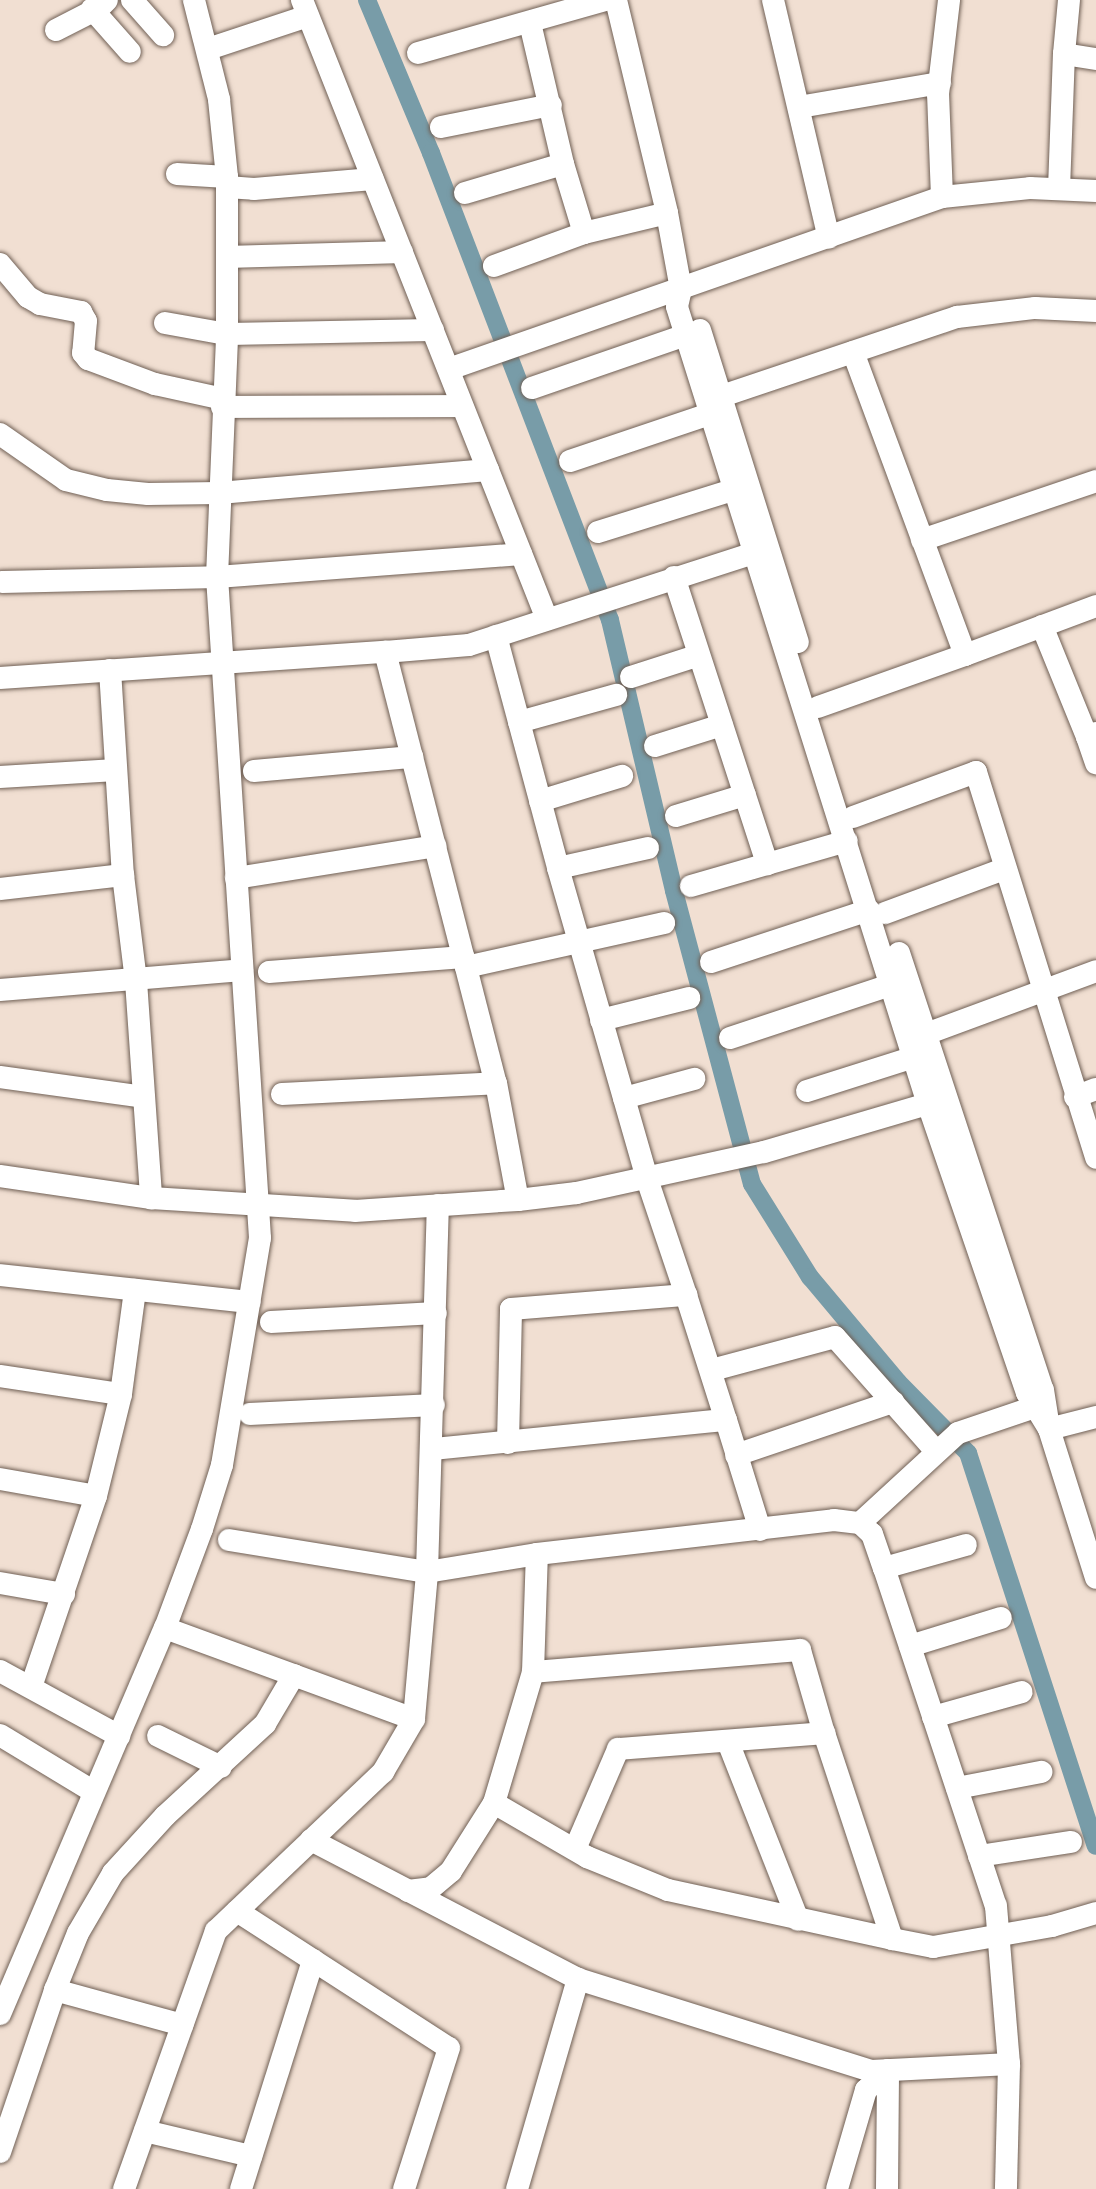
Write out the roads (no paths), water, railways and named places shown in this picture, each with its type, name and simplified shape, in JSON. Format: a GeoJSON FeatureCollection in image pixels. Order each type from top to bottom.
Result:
{"type":"FeatureCollection","features":[{"type":"Feature","properties":{"kind":"street"},"geometry":{"type":"LineString","coordinates":[[132,0],[163,35]]}},
{"type":"Feature","properties":{"kind":"street"},"geometry":{"type":"LineString","coordinates":[[0,2014],[6,1983],[119,1736],[177,1633],[222,1465],[260,1238],[271,1206],[242,970],[225,661],[217,577],[222,403],[227,334],[227,182],[219,99],[194,0]]}},
{"type":"Feature","properties":{"kind":"street"},"geometry":{"type":"LineString","coordinates":[[774,0],[830,238]]}},
{"type":"Feature","properties":{"kind":"street"},"geometry":{"type":"LineString","coordinates":[[942,197],[939,83],[949,0]]}},
{"type":"Feature","properties":{"kind":"street"},"geometry":{"type":"LineString","coordinates":[[1059,189],[1064,54],[1069,0]]}},
{"type":"Feature","properties":{"kind":"street"},"geometry":{"type":"LineString","coordinates":[[418,53],[616,1],[667,213],[681,289],[677,307],[686,335],[716,405],[853,818],[893,984],[914,1057],[938,1101],[1043,1390],[1049,1429],[1096,1578]]}},
{"type":"Feature","properties":{"kind":"street"},"geometry":{"type":"LineString","coordinates":[[56,30],[99,5],[130,52]]}},
{"type":"Feature","properties":{"kind":"street"},"geometry":{"type":"LineString","coordinates":[[208,49],[305,8],[547,619]]}},
{"type":"Feature","properties":{"kind":"street"},"geometry":{"type":"LineString","coordinates":[[530,23],[563,164],[584,233]]}},
{"type":"Feature","properties":{"kind":"street"},"geometry":{"type":"LineString","coordinates":[[1064,54],[1096,59]]}},
{"type":"Feature","properties":{"kind":"street"},"geometry":{"type":"LineString","coordinates":[[798,106],[939,83]]}},
{"type":"Feature","properties":{"kind":"street"},"geometry":{"type":"LineString","coordinates":[[441,127],[551,105]]}},
{"type":"Feature","properties":{"kind":"street"},"geometry":{"type":"LineString","coordinates":[[465,193],[563,164]]}},
{"type":"Feature","properties":{"kind":"street"},"geometry":{"type":"LineString","coordinates":[[177,174],[254,189],[373,180]]}},
{"type":"Feature","properties":{"kind":"street"},"geometry":{"type":"LineString","coordinates":[[449,369],[517,343],[830,238],[942,197],[1059,189],[1096,190]]}},
{"type":"Feature","properties":{"kind":"street"},"geometry":{"type":"LineString","coordinates":[[494,266],[584,233],[667,213]]}},
{"type":"Feature","properties":{"kind":"street"},"geometry":{"type":"LineString","coordinates":[[228,257],[402,252]]}},
{"type":"Feature","properties":{"kind":"street"},"geometry":{"type":"LineString","coordinates":[[0,264],[28,297],[40,304],[81,312],[86,321],[83,352],[87,359],[156,384],[222,403],[462,406]]}},
{"type":"Feature","properties":{"kind":"street"},"geometry":{"type":"LineString","coordinates":[[681,289],[692,305],[733,490],[847,842],[926,1034],[938,1101],[1027,1393],[1049,1429]]}},
{"type":"Feature","properties":{"kind":"street"},"geometry":{"type":"LineString","coordinates":[[570,461],[853,352],[957,317],[1035,308],[1096,311]]}},
{"type":"Feature","properties":{"kind":"street"},"geometry":{"type":"LineString","coordinates":[[165,323],[227,334],[433,330]]}},
{"type":"Feature","properties":{"kind":"street"},"geometry":{"type":"LineString","coordinates":[[532,388],[686,335]]}},
{"type":"Feature","properties":{"kind":"street"},"geometry":{"type":"LineString","coordinates":[[853,352],[965,655]]}},
{"type":"Feature","properties":{"kind":"street"},"geometry":{"type":"LineString","coordinates":[[0,434],[66,480],[138,493],[219,493],[488,470]]}},
{"type":"Feature","properties":{"kind":"street"},"geometry":{"type":"LineString","coordinates":[[922,540],[1096,481]]}},
{"type":"Feature","properties":{"kind":"street"},"geometry":{"type":"LineString","coordinates":[[598,532],[733,490]]}},
{"type":"Feature","properties":{"kind":"street"},"geometry":{"type":"LineString","coordinates":[[0,678],[469,645],[754,553]]}},
{"type":"Feature","properties":{"kind":"street"},"geometry":{"type":"LineString","coordinates":[[2,582],[217,577],[521,554]]}},
{"type":"Feature","properties":{"kind":"street"},"geometry":{"type":"LineString","coordinates":[[674,577],[767,864]]}},
{"type":"Feature","properties":{"kind":"street"},"geometry":{"type":"LineString","coordinates":[[818,708],[1096,606]]}},
{"type":"Feature","properties":{"kind":"street"},"geometry":{"type":"LineString","coordinates":[[1042,626],[1091,735],[1096,763]]}},
{"type":"Feature","properties":{"kind":"street"},"geometry":{"type":"LineString","coordinates":[[496,636],[579,944],[647,1179],[712,1370],[760,1530]]}},
{"type":"Feature","properties":{"kind":"street"},"geometry":{"type":"LineString","coordinates":[[385,652],[496,1083],[518,1200]]}},
{"type":"Feature","properties":{"kind":"street"},"geometry":{"type":"LineString","coordinates":[[630,677],[699,655]]}},
{"type":"Feature","properties":{"kind":"street"},"geometry":{"type":"LineString","coordinates":[[110,670],[123,875],[136,981],[151,1198]]}},
{"type":"Feature","properties":{"kind":"street"},"geometry":{"type":"LineString","coordinates":[[519,723],[616,695]]}},
{"type":"Feature","properties":{"kind":"street"},"geometry":{"type":"LineString","coordinates":[[655,747],[722,725]]}},
{"type":"Feature","properties":{"kind":"street"},"geometry":{"type":"LineString","coordinates":[[254,771],[412,757]]}},
{"type":"Feature","properties":{"kind":"street"},"geometry":{"type":"LineString","coordinates":[[0,777],[116,770]]}},
{"type":"Feature","properties":{"kind":"street"},"geometry":{"type":"LineString","coordinates":[[853,818],[976,772],[1042,992],[1086,1093],[1096,1158]]}},
{"type":"Feature","properties":{"kind":"street"},"geometry":{"type":"LineString","coordinates":[[540,801],[622,776]]}},
{"type":"Feature","properties":{"kind":"street"},"geometry":{"type":"LineString","coordinates":[[676,816],[745,795]]}},
{"type":"Feature","properties":{"kind":"street"},"geometry":{"type":"LineString","coordinates":[[691,886],[847,842]]}},
{"type":"Feature","properties":{"kind":"street"},"geometry":{"type":"LineString","coordinates":[[236,878],[435,846]]}},
{"type":"Feature","properties":{"kind":"street"},"geometry":{"type":"LineString","coordinates":[[558,868],[648,848]]}},
{"type":"Feature","properties":{"kind":"street"},"geometry":{"type":"LineString","coordinates":[[711,962],[1004,869]]}},
{"type":"Feature","properties":{"kind":"street"},"geometry":{"type":"LineString","coordinates":[[0,889],[123,875]]}},
{"type":"Feature","properties":{"kind":"street"},"geometry":{"type":"LineString","coordinates":[[269,972],[464,962],[579,944],[664,922]]}},
{"type":"Feature","properties":{"kind":"street"},"geometry":{"type":"LineString","coordinates":[[0,990],[136,981],[242,970]]}},
{"type":"Feature","properties":{"kind":"street"},"geometry":{"type":"LineString","coordinates":[[926,1034],[1096,972]]}},
{"type":"Feature","properties":{"kind":"street"},"geometry":{"type":"LineString","coordinates":[[730,1038],[893,984]]}},
{"type":"Feature","properties":{"kind":"street"},"geometry":{"type":"LineString","coordinates":[[601,1020],[688,998]]}},
{"type":"Feature","properties":{"kind":"street"},"geometry":{"type":"LineString","coordinates":[[807,1091],[914,1057]]}},
{"type":"Feature","properties":{"kind":"street"},"geometry":{"type":"LineString","coordinates":[[0,1077],[144,1096]]}},
{"type":"Feature","properties":{"kind":"street"},"geometry":{"type":"LineString","coordinates":[[624,1098],[694,1079]]}},
{"type":"Feature","properties":{"kind":"street"},"geometry":{"type":"LineString","coordinates":[[282,1094],[496,1083]]}},
{"type":"Feature","properties":{"kind":"street"},"geometry":{"type":"LineString","coordinates":[[0,1176],[151,1198],[355,1211],[518,1200],[647,1179],[728,1161],[938,1101]]}},
{"type":"Feature","properties":{"kind":"street"},"geometry":{"type":"LineString","coordinates":[[124,2189],[216,1931],[382,1772],[414,1719],[427,1572],[433,1449],[438,1205]]}},
{"type":"Feature","properties":{"kind":"street"},"geometry":{"type":"LineString","coordinates":[[0,1275],[250,1302]]}},
{"type":"Feature","properties":{"kind":"street"},"geometry":{"type":"LineString","coordinates":[[32,1687],[96,1496],[121,1394],[135,1290]]}},
{"type":"Feature","properties":{"kind":"street"},"geometry":{"type":"LineString","coordinates":[[508,1443],[512,1309],[687,1295]]}},
{"type":"Feature","properties":{"kind":"street"},"geometry":{"type":"LineString","coordinates":[[271,1322],[436,1313]]}},
{"type":"Feature","properties":{"kind":"street"},"geometry":{"type":"LineString","coordinates":[[712,1370],[835,1337],[893,1402],[945,1443]]}},
{"type":"Feature","properties":{"kind":"street"},"geometry":{"type":"LineString","coordinates":[[0,1376],[121,1394]]}},
{"type":"Feature","properties":{"kind":"street"},"geometry":{"type":"LineString","coordinates":[[736,1455],[893,1402]]}},
{"type":"Feature","properties":{"kind":"street"},"geometry":{"type":"LineString","coordinates":[[250,1414],[434,1405]]}},
{"type":"Feature","properties":{"kind":"street"},"geometry":{"type":"LineString","coordinates":[[860,1523],[945,1443],[1035,1407]]}},
{"type":"Feature","properties":{"kind":"street"},"geometry":{"type":"LineString","coordinates":[[1049,1429],[1096,1417]]}},
{"type":"Feature","properties":{"kind":"street"},"geometry":{"type":"LineString","coordinates":[[433,1449],[726,1420]]}},
{"type":"Feature","properties":{"kind":"street"},"geometry":{"type":"LineString","coordinates":[[0,1479],[96,1496]]}},
{"type":"Feature","properties":{"kind":"street"},"geometry":{"type":"LineString","coordinates":[[229,1540],[427,1572],[537,1554],[834,1520],[860,1523],[872,1534],[996,1906],[1009,2064],[1006,2189]]}},
{"type":"Feature","properties":{"kind":"street"},"geometry":{"type":"LineString","coordinates":[[884,1568],[966,1545]]}},
{"type":"Feature","properties":{"kind":"street"},"geometry":{"type":"LineString","coordinates":[[408,1891],[431,1888],[451,1871],[494,1803],[533,1672],[537,1554]]}},
{"type":"Feature","properties":{"kind":"street"},"geometry":{"type":"LineString","coordinates":[[0,1583],[64,1594]]}},
{"type":"Feature","properties":{"kind":"street"},"geometry":{"type":"LineString","coordinates":[[910,1646],[1001,1618]]}},
{"type":"Feature","properties":{"kind":"street"},"geometry":{"type":"LineString","coordinates":[[177,1633],[414,1719]]}},
{"type":"Feature","properties":{"kind":"street"},"geometry":{"type":"LineString","coordinates":[[533,1672],[800,1650],[824,1733],[892,1939]]}},
{"type":"Feature","properties":{"kind":"street"},"geometry":{"type":"LineString","coordinates":[[0,1671],[119,1736]]}},
{"type":"Feature","properties":{"kind":"street"},"geometry":{"type":"LineString","coordinates":[[0,2152],[55,1990],[78,1933],[113,1873],[165,1816],[221,1767],[265,1724],[294,1675]]}},
{"type":"Feature","properties":{"kind":"street"},"geometry":{"type":"LineString","coordinates":[[933,1717],[1022,1692]]}},
{"type":"Feature","properties":{"kind":"street"},"geometry":{"type":"LineString","coordinates":[[574,1849],[618,1749],[824,1733]]}},
{"type":"Feature","properties":{"kind":"street"},"geometry":{"type":"LineString","coordinates":[[158,1736],[221,1767]]}},
{"type":"Feature","properties":{"kind":"street"},"geometry":{"type":"LineString","coordinates":[[728,1742],[798,1920]]}},
{"type":"Feature","properties":{"kind":"street"},"geometry":{"type":"LineString","coordinates":[[4,1746],[94,1792]]}},
{"type":"Feature","properties":{"kind":"street"},"geometry":{"type":"LineString","coordinates":[[957,1788],[1041,1772]]}},
{"type":"Feature","properties":{"kind":"street"},"geometry":{"type":"LineString","coordinates":[[494,1803],[574,1849],[668,1890],[798,1920],[933,1947],[998,1937],[1096,1913]]}},
{"type":"Feature","properties":{"kind":"street"},"geometry":{"type":"LineString","coordinates":[[311,1840],[578,1979],[872,2070],[1009,2064]]}},
{"type":"Feature","properties":{"kind":"street"},"geometry":{"type":"LineString","coordinates":[[979,1856],[1071,1842]]}},
{"type":"Feature","properties":{"kind":"street"},"geometry":{"type":"LineString","coordinates":[[237,1911],[449,2048],[404,2189]]}},
{"type":"Feature","properties":{"kind":"street"},"geometry":{"type":"LineString","coordinates":[[241,2189],[312,1960]]}},
{"type":"Feature","properties":{"kind":"street"},"geometry":{"type":"LineString","coordinates":[[517,2189],[578,1979]]}},
{"type":"Feature","properties":{"kind":"street"},"geometry":{"type":"LineString","coordinates":[[55,1990],[182,2025]]}},
{"type":"Feature","properties":{"kind":"street"},"geometry":{"type":"LineString","coordinates":[[837,2189],[866,2090],[888,2070]]}},
{"type":"Feature","properties":{"kind":"street"},"geometry":{"type":"LineString","coordinates":[[887,2189],[888,2070]]}},
{"type":"Feature","properties":{"kind":"street"},"geometry":{"type":"LineString","coordinates":[[145,2132],[251,2156]]}},
{"type":"Feature","properties":{"kind":"waterway"},"geometry":{"type":"LineString","coordinates":[[367,0],[431,153],[610,620],[674,891],[752,1184],[810,1277],[898,1382],[968,1453],[1096,1846]]}}]}
